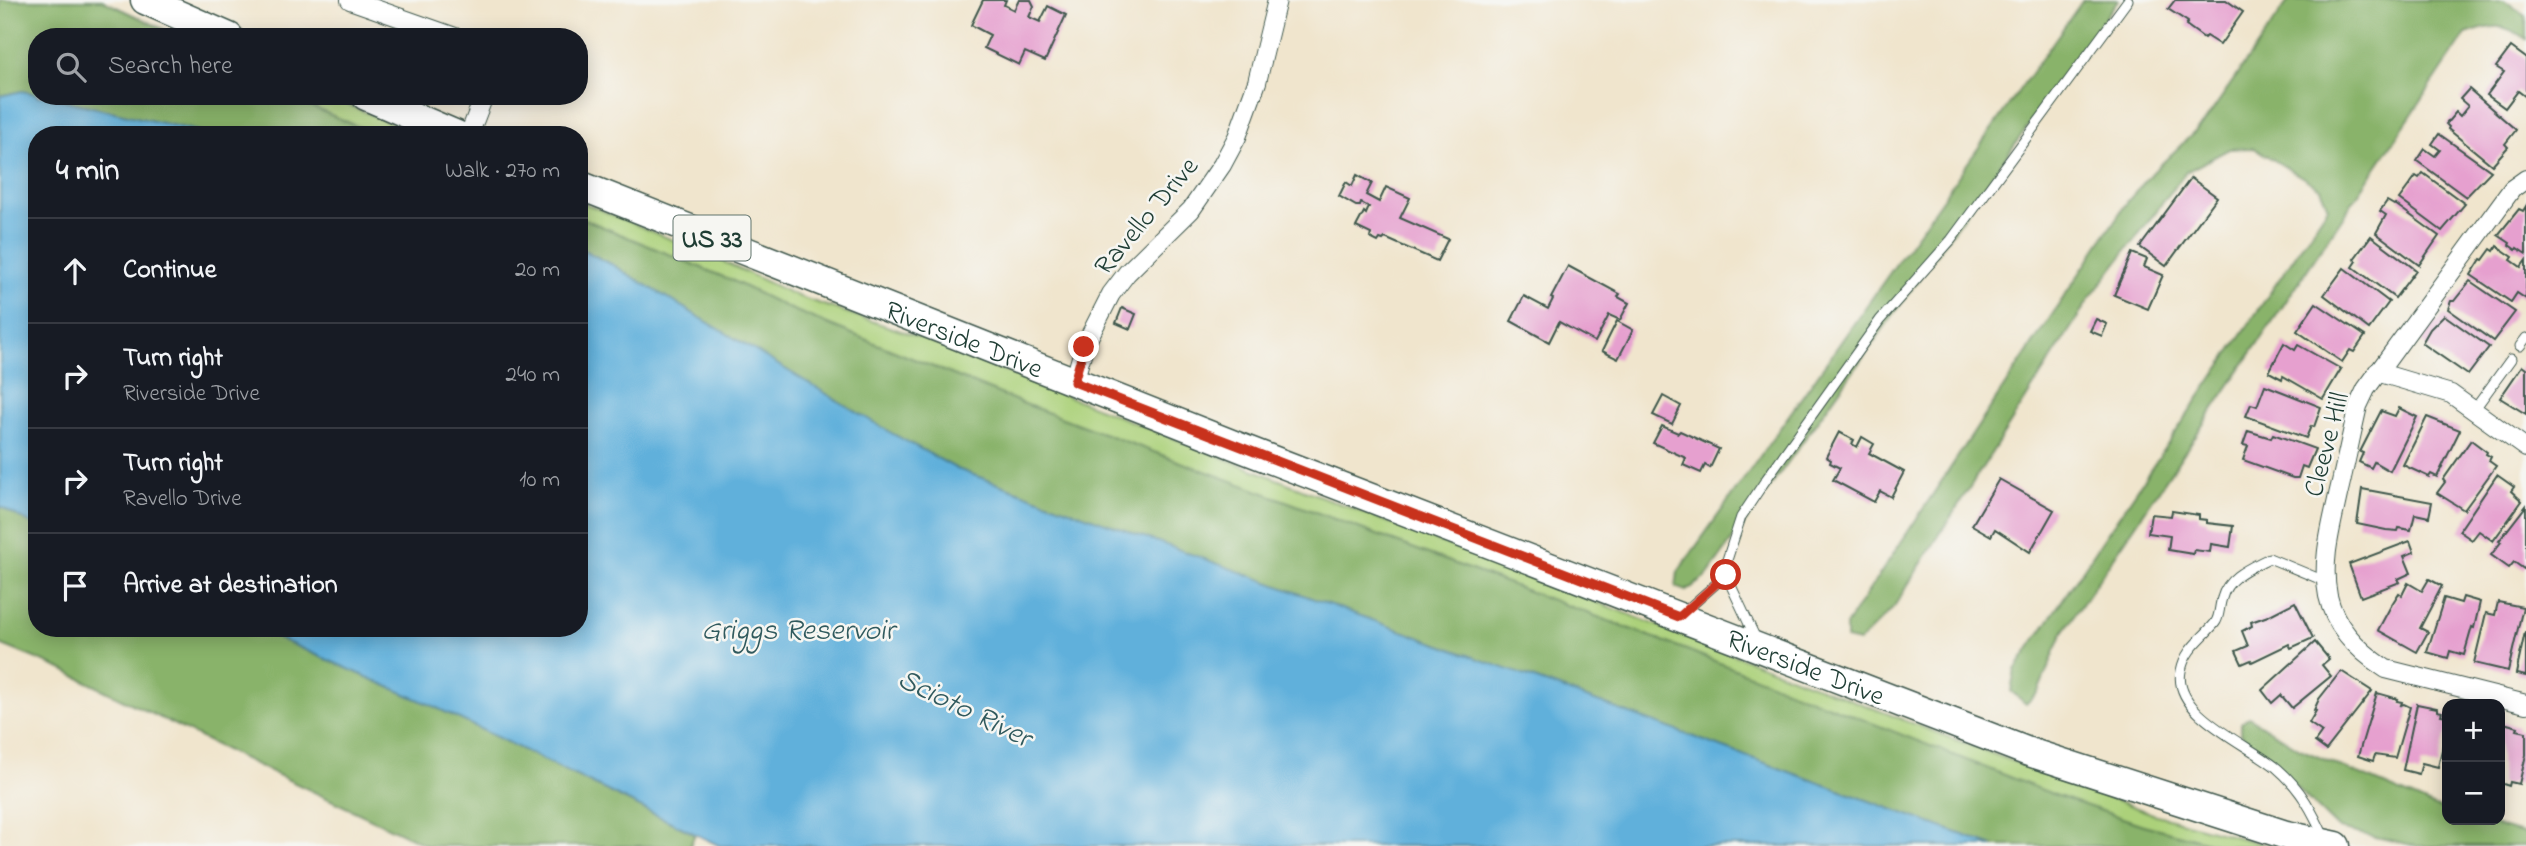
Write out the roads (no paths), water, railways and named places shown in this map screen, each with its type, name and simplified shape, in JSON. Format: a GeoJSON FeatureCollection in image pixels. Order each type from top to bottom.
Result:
{"type":"FeatureCollection","features":[{"type":"Feature","properties":{"kind":"main road"},"geometry":{"type":"LineString","coordinates":[[145,0],[209,28]]}},
{"type":"Feature","properties":{"kind":"main road"},"geometry":{"type":"LineString","coordinates":[[387,105],[436,126]]}},
{"type":"Feature","properties":{"kind":"main road","name":"Riverside Drive"},"geometry":{"type":"LineString","coordinates":[[588,189],[1074,382],[2026,751],[2286,835],[2332,845]]}},
{"type":"Feature","properties":{"kind":"street"},"geometry":{"type":"LineString","coordinates":[[350,0],[429,28]]}},
{"type":"Feature","properties":{"kind":"street","name":"Ravello Drive"},"geometry":{"type":"LineString","coordinates":[[1074,382],[1084,347],[1111,294],[1127,273],[1191,210],[1237,137],[1257,82],[1277,0]]}},
{"type":"Feature","properties":{"kind":"street"},"geometry":{"type":"LineString","coordinates":[[472,126],[481,105]]}},
{"type":"Feature","properties":{"kind":"street","name":"Cleeve Hill"},"geometry":{"type":"LineString","coordinates":[[2526,179],[2512,189],[2365,389],[2358,407],[2326,548],[2328,595],[2338,621],[2354,644],[2369,658],[2386,669],[2526,704]]}},
{"type":"Feature","properties":{"kind":"street"},"geometry":{"type":"LineString","coordinates":[[2377,372],[2451,394],[2526,448]]}},
{"type":"Feature","properties":{"kind":"lane"},"geometry":{"type":"LineString","coordinates":[[1760,648],[1726,575],[1727,561],[1741,517],[1880,320],[1951,240],[2128,0]]}},
{"type":"Feature","properties":{"kind":"lane"},"geometry":{"type":"LineString","coordinates":[[2474,410],[2511,359]]}},
{"type":"Feature","properties":{"kind":"lane"},"geometry":{"type":"LineString","coordinates":[[2328,582],[2269,558],[2235,576],[2222,596],[2217,621],[2191,647],[2180,672],[2183,696],[2217,729],[2277,768],[2308,802],[2332,845]]}},
{"type":"Feature","properties":{"kind":"lane"},"geometry":{"type":"LineString","coordinates":[[1679,617],[1726,575]]}},
{"type":"Feature","properties":{"kind":"water"},"geometry":{"type":"Polygon","coordinates":[[[22,91],[28,92],[28,105],[84,105],[175,126],[28,126],[28,522],[0,506],[0,96],[22,91]]]}},
{"type":"Feature","properties":{"kind":"water","name":"Griggs Reservoir"},"geometry":{"type":"Polygon","coordinates":[[[588,252],[893,434],[957,469],[1993,846],[720,846],[431,705],[276,637],[588,637],[588,252]]]}},
{"type":"Feature","properties":{"kind":"water label","name":"Scioto River"},"geometry":{"type":"Point","coordinates":[965,707]}}]}
